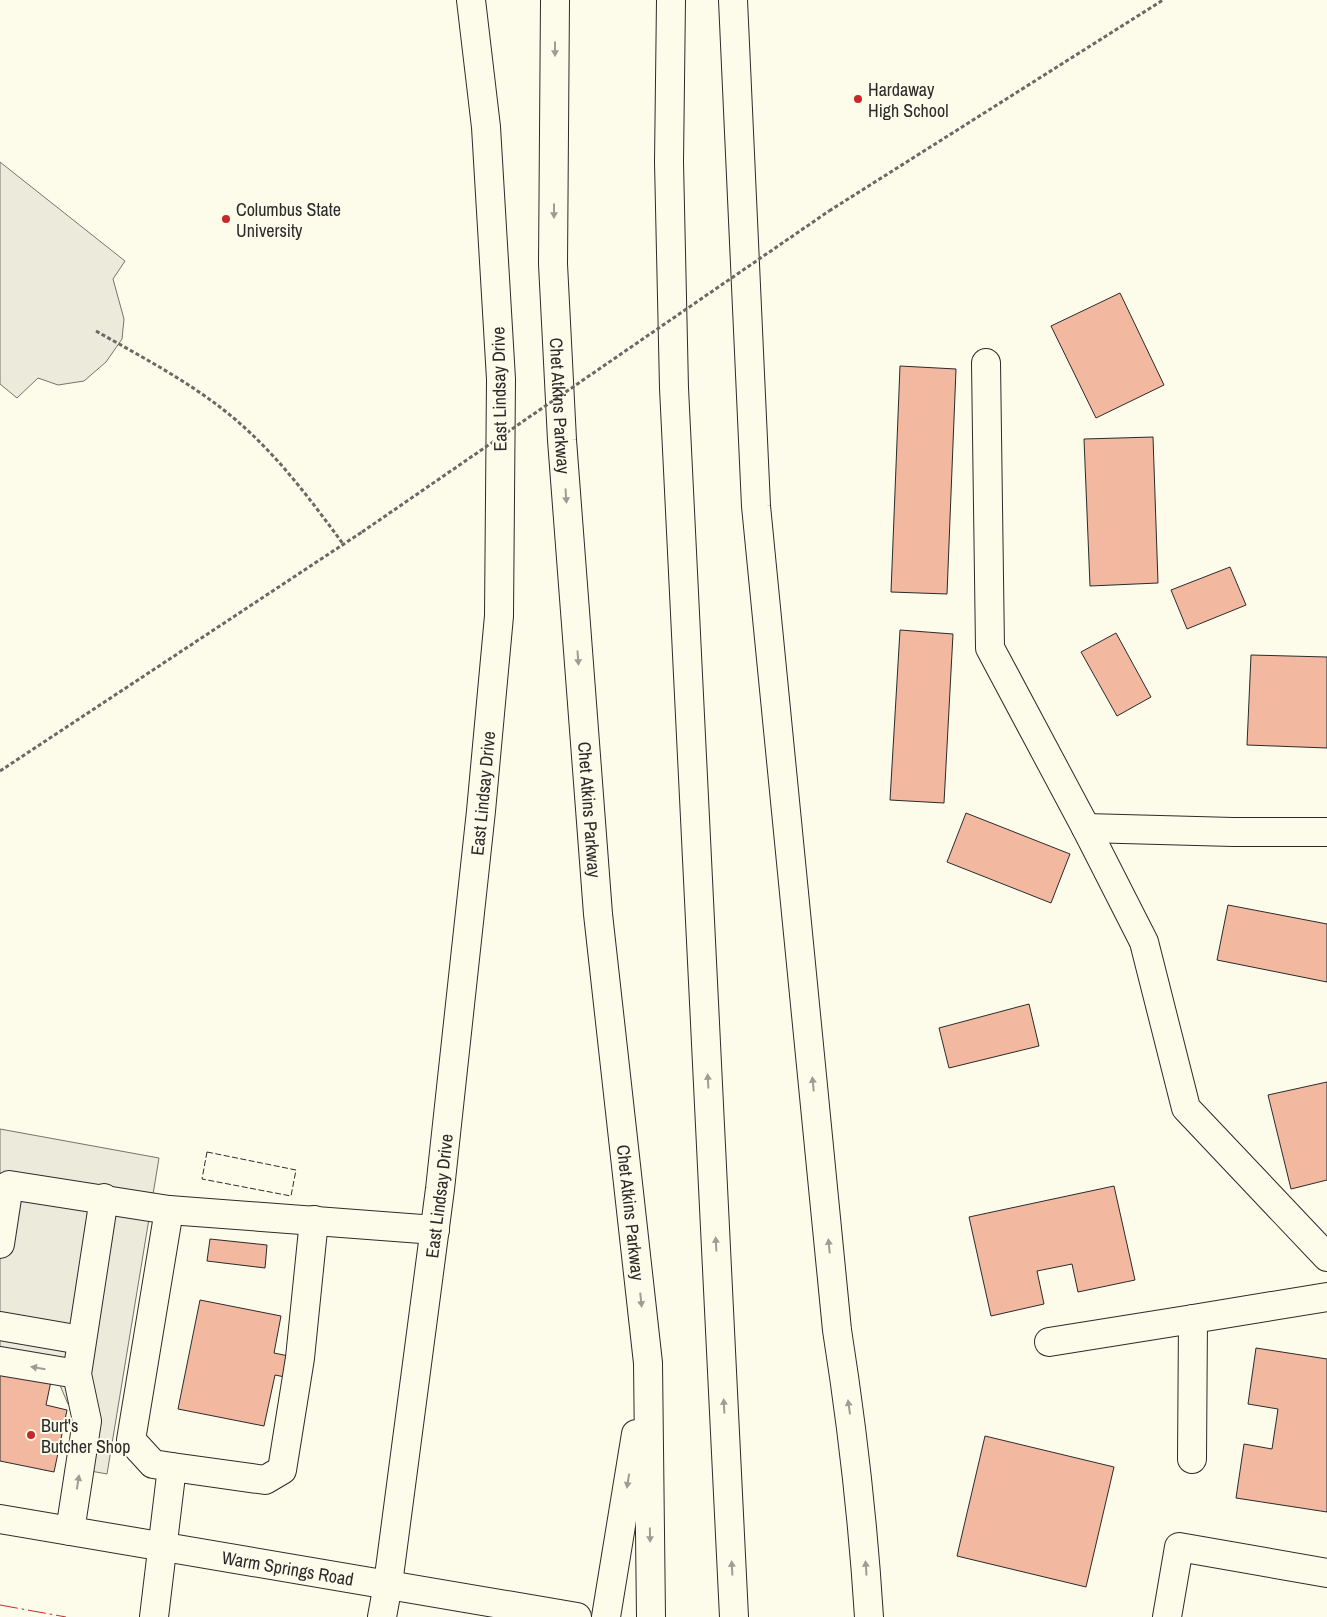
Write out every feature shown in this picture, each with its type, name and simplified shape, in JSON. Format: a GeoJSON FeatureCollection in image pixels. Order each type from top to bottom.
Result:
{"type":"FeatureCollection","features":[{"type":"Feature","properties":{"kind":"main road","name":"East Lindsay Drive"},"geometry":{"type":"LineString","coordinates":[[382,1617],[435,1230],[479,831],[499,616],[501,379],[486,127],[470,0]]}},
{"type":"Feature","properties":{"kind":"main road","name":"Chet Atkins Parkway"},"geometry":{"type":"LineString","coordinates":[[556,0],[553,264],[562,440],[598,914],[648,1363],[651,1617]]}},
{"type":"Feature","properties":{"kind":"main road"},"geometry":{"type":"LineString","coordinates":[[671,0],[669,162],[674,388],[734,1617]]}},
{"type":"Feature","properties":{"kind":"main road"},"geometry":{"type":"LineString","coordinates":[[734,0],[756,506],[837,1330],[849,1407],[864,1539],[869,1617]]}},
{"type":"Feature","properties":{"kind":"main road"},"geometry":{"type":"LineString","coordinates":[[986,363],[990,648],[1086,828],[1144,942],[1186,1108],[1327,1257]]}},
{"type":"Feature","properties":{"kind":"main road"},"geometry":{"type":"LineString","coordinates":[[1086,828],[1233,832],[1327,832]]}},
{"type":"Feature","properties":{"kind":"main road"},"geometry":{"type":"LineString","coordinates":[[0,1244],[9,1185],[104,1198],[170,1210],[435,1230]]}},
{"type":"Feature","properties":{"kind":"main road"},"geometry":{"type":"LineString","coordinates":[[70,1530],[87,1421],[76,1374],[104,1198]]}},
{"type":"Feature","properties":{"kind":"main road"},"geometry":{"type":"LineString","coordinates":[[170,1210],[131,1440],[153,1464],[265,1480],[282,1470],[300,1358],[314,1220]]}},
{"type":"Feature","properties":{"kind":"main road"},"geometry":{"type":"LineString","coordinates":[[1049,1342],[1327,1297]]}},
{"type":"Feature","properties":{"kind":"main road"},"geometry":{"type":"LineString","coordinates":[[1192,1459],[1193,1318]]}},
{"type":"Feature","properties":{"kind":"main road"},"geometry":{"type":"LineString","coordinates":[[0,1326],[81,1340]]}},
{"type":"Feature","properties":{"kind":"main road"},"geometry":{"type":"LineString","coordinates":[[0,1361],[76,1374]]}},
{"type":"Feature","properties":{"kind":"main road"},"geometry":{"type":"LineString","coordinates":[[606,1617],[648,1363]]}},
{"type":"Feature","properties":{"kind":"main road"},"geometry":{"type":"LineString","coordinates":[[154,1617],[172,1467]]}},
{"type":"Feature","properties":{"kind":"main road","name":"Warm Springs Road"},"geometry":{"type":"LineString","coordinates":[[0,1519],[577,1617]]}},
{"type":"Feature","properties":{"kind":"main road"},"geometry":{"type":"LineString","coordinates":[[1167,1617],[1179,1547],[1327,1573]]}},
{"type":"Feature","properties":{"kind":"path"},"geometry":{"type":"LineString","coordinates":[[0,771],[362,532],[829,211],[1163,0]]}},
{"type":"Feature","properties":{"kind":"path"},"geometry":{"type":"LineString","coordinates":[[96,331],[194,388],[226,411],[270,451],[343,544]]}},
{"type":"Feature","properties":{"kind":"shaded area"},"geometry":{"type":"Polygon","coordinates":[[[0,162],[125,261],[113,279],[124,319],[122,339],[106,362],[84,381],[58,385],[38,378],[17,398],[0,384],[0,162]]]}},
{"type":"Feature","properties":{"kind":"shaded area"},"geometry":{"type":"Polygon","coordinates":[[[0,1129],[159,1158],[107,1474],[69,1467],[77,1408],[68,1404],[56,1376],[0,1364],[0,1129]]]}},
{"type":"Feature","properties":{"kind":"building"},"geometry":{"type":"Polygon","coordinates":[[[1120,293],[1164,385],[1096,418],[1051,326],[1120,293]]]}},
{"type":"Feature","properties":{"kind":"building"},"geometry":{"type":"Polygon","coordinates":[[[900,366],[956,369],[947,594],[891,592],[900,366]]]}},
{"type":"Feature","properties":{"kind":"building"},"geometry":{"type":"Polygon","coordinates":[[[1153,437],[1158,583],[1090,586],[1084,439],[1153,437]]]}},
{"type":"Feature","properties":{"kind":"building"},"geometry":{"type":"Polygon","coordinates":[[[1230,567],[1246,605],[1187,629],[1171,590],[1230,567]]]}},
{"type":"Feature","properties":{"kind":"building"},"geometry":{"type":"Polygon","coordinates":[[[900,630],[953,634],[944,803],[890,800],[900,630]]]}},
{"type":"Feature","properties":{"kind":"building"},"geometry":{"type":"Polygon","coordinates":[[[1116,633],[1151,697],[1117,716],[1081,652],[1116,633]]]}},
{"type":"Feature","properties":{"kind":"building"},"geometry":{"type":"Polygon","coordinates":[[[1251,655],[1327,657],[1327,748],[1247,745],[1251,655]]]}},
{"type":"Feature","properties":{"kind":"building"},"geometry":{"type":"Polygon","coordinates":[[[966,813],[1070,854],[1051,903],[947,862],[966,813]]]}},
{"type":"Feature","properties":{"kind":"building"},"geometry":{"type":"Polygon","coordinates":[[[1228,905],[1327,924],[1327,982],[1217,960],[1228,905]]]}},
{"type":"Feature","properties":{"kind":"building"},"geometry":{"type":"Polygon","coordinates":[[[1029,1004],[1039,1046],[949,1068],[939,1028],[1029,1004]]]}},
{"type":"Feature","properties":{"kind":"building"},"geometry":{"type":"Polygon","coordinates":[[[1327,1082],[1327,1180],[1291,1189],[1268,1095],[1327,1082]]]}},
{"type":"Feature","properties":{"kind":"building"},"geometry":{"type":"Polygon","coordinates":[[[1114,1186],[1135,1280],[1078,1292],[1072,1264],[1037,1271],[1044,1304],[991,1316],[969,1217],[1114,1186]]]}},
{"type":"Feature","properties":{"kind":"building"},"geometry":{"type":"Polygon","coordinates":[[[210,1239],[267,1245],[265,1268],[207,1261],[210,1239]]]}},
{"type":"Feature","properties":{"kind":"building"},"geometry":{"type":"Polygon","coordinates":[[[200,1300],[281,1316],[274,1353],[308,1360],[304,1381],[275,1375],[264,1426],[178,1409],[200,1300]]]}},
{"type":"Feature","properties":{"kind":"building"},"geometry":{"type":"Polygon","coordinates":[[[1256,1348],[1327,1359],[1327,1512],[1236,1498],[1244,1444],[1272,1449],[1278,1409],[1248,1404],[1256,1348]]]}},
{"type":"Feature","properties":{"kind":"building","name":"Burt's Butcher Shop"},"geometry":{"type":"Polygon","coordinates":[[[0,1370],[51,1381],[46,1405],[67,1410],[54,1472],[0,1461],[0,1370]]]}},
{"type":"Feature","properties":{"kind":"building"},"geometry":{"type":"Polygon","coordinates":[[[985,1436],[1114,1467],[1086,1587],[957,1556],[985,1436]]]}},
{"type":"Feature","properties":{"kind":"fence"},"geometry":{"type":"LineString","coordinates":[[207,1152],[296,1170],[291,1196],[202,1179],[207,1152]]}},
{"type":"Feature","properties":{"kind":"power"},"geometry":{"type":"LineString","coordinates":[[0,1605],[66,1617]]}},
{"type":"Feature","properties":{"kind":"place","name":"Hardaway High School"},"geometry":{"type":"Point","coordinates":[858,99]}},
{"type":"Feature","properties":{"kind":"place","name":"Columbus State University"},"geometry":{"type":"Point","coordinates":[226,219]}},
{"type":"Feature","properties":{"kind":"place","name":"Burt's Butcher Shop"},"geometry":{"type":"Point","coordinates":[31,1435]}}]}
